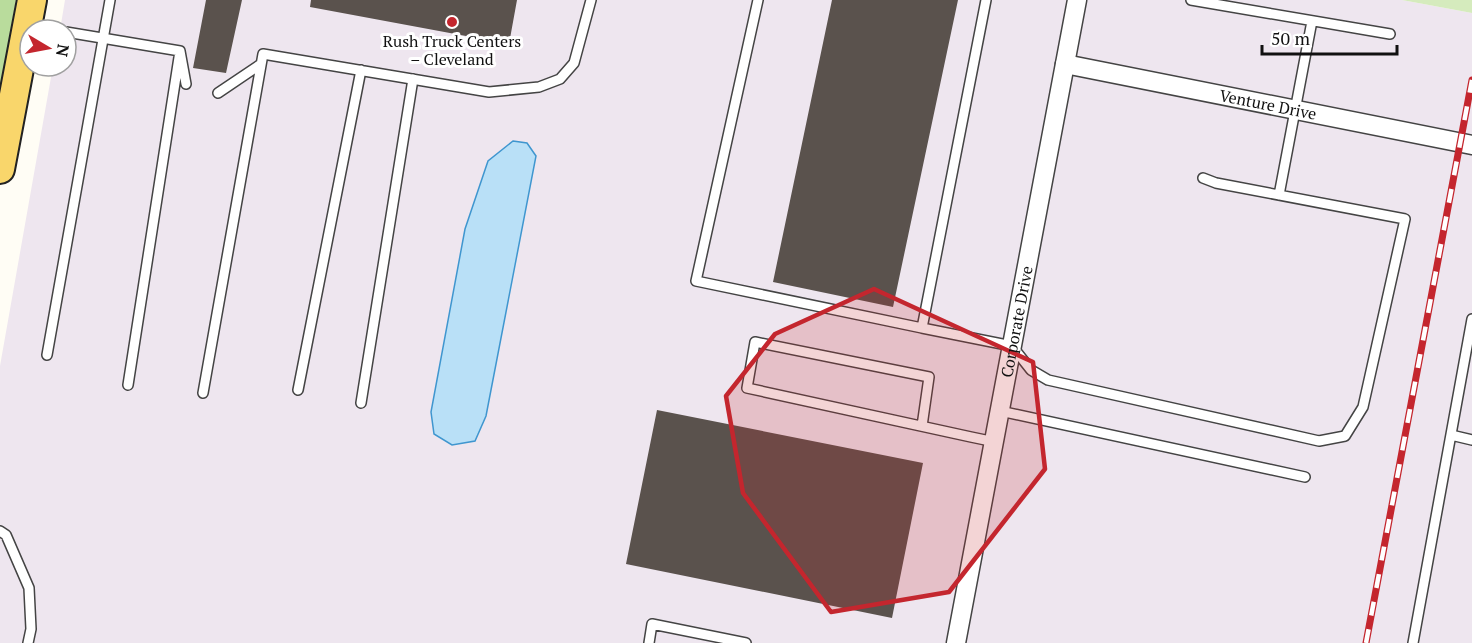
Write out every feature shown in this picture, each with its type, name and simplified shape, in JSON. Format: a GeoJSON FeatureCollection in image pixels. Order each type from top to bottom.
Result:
{"type":"FeatureCollection","features":[{"type":"Feature","properties":{"kind":"main road"},"geometry":{"type":"LineString","coordinates":[[0,169],[29,13]]}},
{"type":"Feature","properties":{"kind":"street","name":"Corporate Drive"},"geometry":{"type":"LineString","coordinates":[[957,643],[1077,0]]}},
{"type":"Feature","properties":{"kind":"street","name":"Venture Drive"},"geometry":{"type":"LineString","coordinates":[[1065,64],[1472,145]]}},
{"type":"Feature","properties":{"kind":"lane"},"geometry":{"type":"LineString","coordinates":[[47,355],[110,0]]}},
{"type":"Feature","properties":{"kind":"lane"},"geometry":{"type":"LineString","coordinates":[[203,393],[263,54],[489,92],[539,87],[560,79],[574,63],[591,0]]}},
{"type":"Feature","properties":{"kind":"lane"},"geometry":{"type":"LineString","coordinates":[[758,0],[696,281],[1012,346],[1031,370],[1048,380],[1319,441],[1345,436],[1363,407],[1405,219],[1216,183],[1203,178]]}},
{"type":"Feature","properties":{"kind":"lane"},"geometry":{"type":"LineString","coordinates":[[921,328],[986,0]]}},
{"type":"Feature","properties":{"kind":"lane"},"geometry":{"type":"LineString","coordinates":[[1191,0],[1390,34]]}},
{"type":"Feature","properties":{"kind":"lane"},"geometry":{"type":"LineString","coordinates":[[1279,195],[1312,21]]}},
{"type":"Feature","properties":{"kind":"lane"},"geometry":{"type":"LineString","coordinates":[[78,34],[180,51]]}},
{"type":"Feature","properties":{"kind":"lane"},"geometry":{"type":"LineString","coordinates":[[180,51],[186,84]]}},
{"type":"Feature","properties":{"kind":"lane"},"geometry":{"type":"LineString","coordinates":[[128,385],[180,51]]}},
{"type":"Feature","properties":{"kind":"lane"},"geometry":{"type":"LineString","coordinates":[[218,93],[261,64]]}},
{"type":"Feature","properties":{"kind":"lane"},"geometry":{"type":"LineString","coordinates":[[298,390],[361,70]]}},
{"type":"Feature","properties":{"kind":"lane"},"geometry":{"type":"LineString","coordinates":[[361,403],[413,79]]}},
{"type":"Feature","properties":{"kind":"lane"},"geometry":{"type":"LineString","coordinates":[[1413,643],[1472,319]]}},
{"type":"Feature","properties":{"kind":"lane"},"geometry":{"type":"LineString","coordinates":[[922,426],[929,377],[755,342],[747,388],[995,442]]}},
{"type":"Feature","properties":{"kind":"lane"},"geometry":{"type":"LineString","coordinates":[[1000,411],[1305,477]]}},
{"type":"Feature","properties":{"kind":"lane"},"geometry":{"type":"LineString","coordinates":[[1451,435],[1472,440]]}},
{"type":"Feature","properties":{"kind":"lane"},"geometry":{"type":"LineString","coordinates":[[0,531],[6,535],[29,588],[31,629],[28,643]]}},
{"type":"Feature","properties":{"kind":"lane"},"geometry":{"type":"LineString","coordinates":[[649,643],[652,624],[746,643]]}},
{"type":"Feature","properties":{"kind":"highlighted area"},"geometry":{"type":"Polygon","coordinates":[[[874,289],[1033,362],[1045,469],[949,592],[831,612],[743,493],[726,396],[775,334],[874,289]]]}},
{"type":"Feature","properties":{"kind":"shaded area"},"geometry":{"type":"Polygon","coordinates":[[[65,0],[1402,0],[1472,13],[1472,643],[0,643],[0,366],[51,78],[78,78],[78,18],[62,18],[65,0]]]}},
{"type":"Feature","properties":{"kind":"green space"},"geometry":{"type":"Polygon","coordinates":[[[0,0],[16,0],[0,90],[0,0]]]}},
{"type":"Feature","properties":{"kind":"green space"},"geometry":{"type":"Polygon","coordinates":[[[1402,0],[1472,0],[1472,13],[1402,0]]]}},
{"type":"Feature","properties":{"kind":"water"},"geometry":{"type":"Polygon","coordinates":[[[513,141],[527,143],[536,156],[486,416],[475,441],[452,445],[434,434],[431,412],[465,229],[488,161],[513,141]]]}},
{"type":"Feature","properties":{"kind":"building"},"geometry":{"type":"Polygon","coordinates":[[[206,0],[242,0],[226,73],[193,68],[206,0]]]}},
{"type":"Feature","properties":{"kind":"building","name":"Rush Truck Centers – Cleveland"},"geometry":{"type":"Polygon","coordinates":[[[311,0],[517,0],[509,44],[310,7],[311,0]]]}},
{"type":"Feature","properties":{"kind":"building"},"geometry":{"type":"Polygon","coordinates":[[[832,0],[958,0],[893,307],[773,282],[832,0]]]}},
{"type":"Feature","properties":{"kind":"building"},"geometry":{"type":"Polygon","coordinates":[[[657,410],[923,463],[892,618],[626,564],[657,410]]]}},
{"type":"Feature","properties":{"kind":"railway"},"geometry":{"type":"LineString","coordinates":[[1366,643],[1472,80]]}},
{"type":"Feature","properties":{"kind":"place","name":"Rush Truck Centers – Cleveland"},"geometry":{"type":"Point","coordinates":[452,22]}}]}
